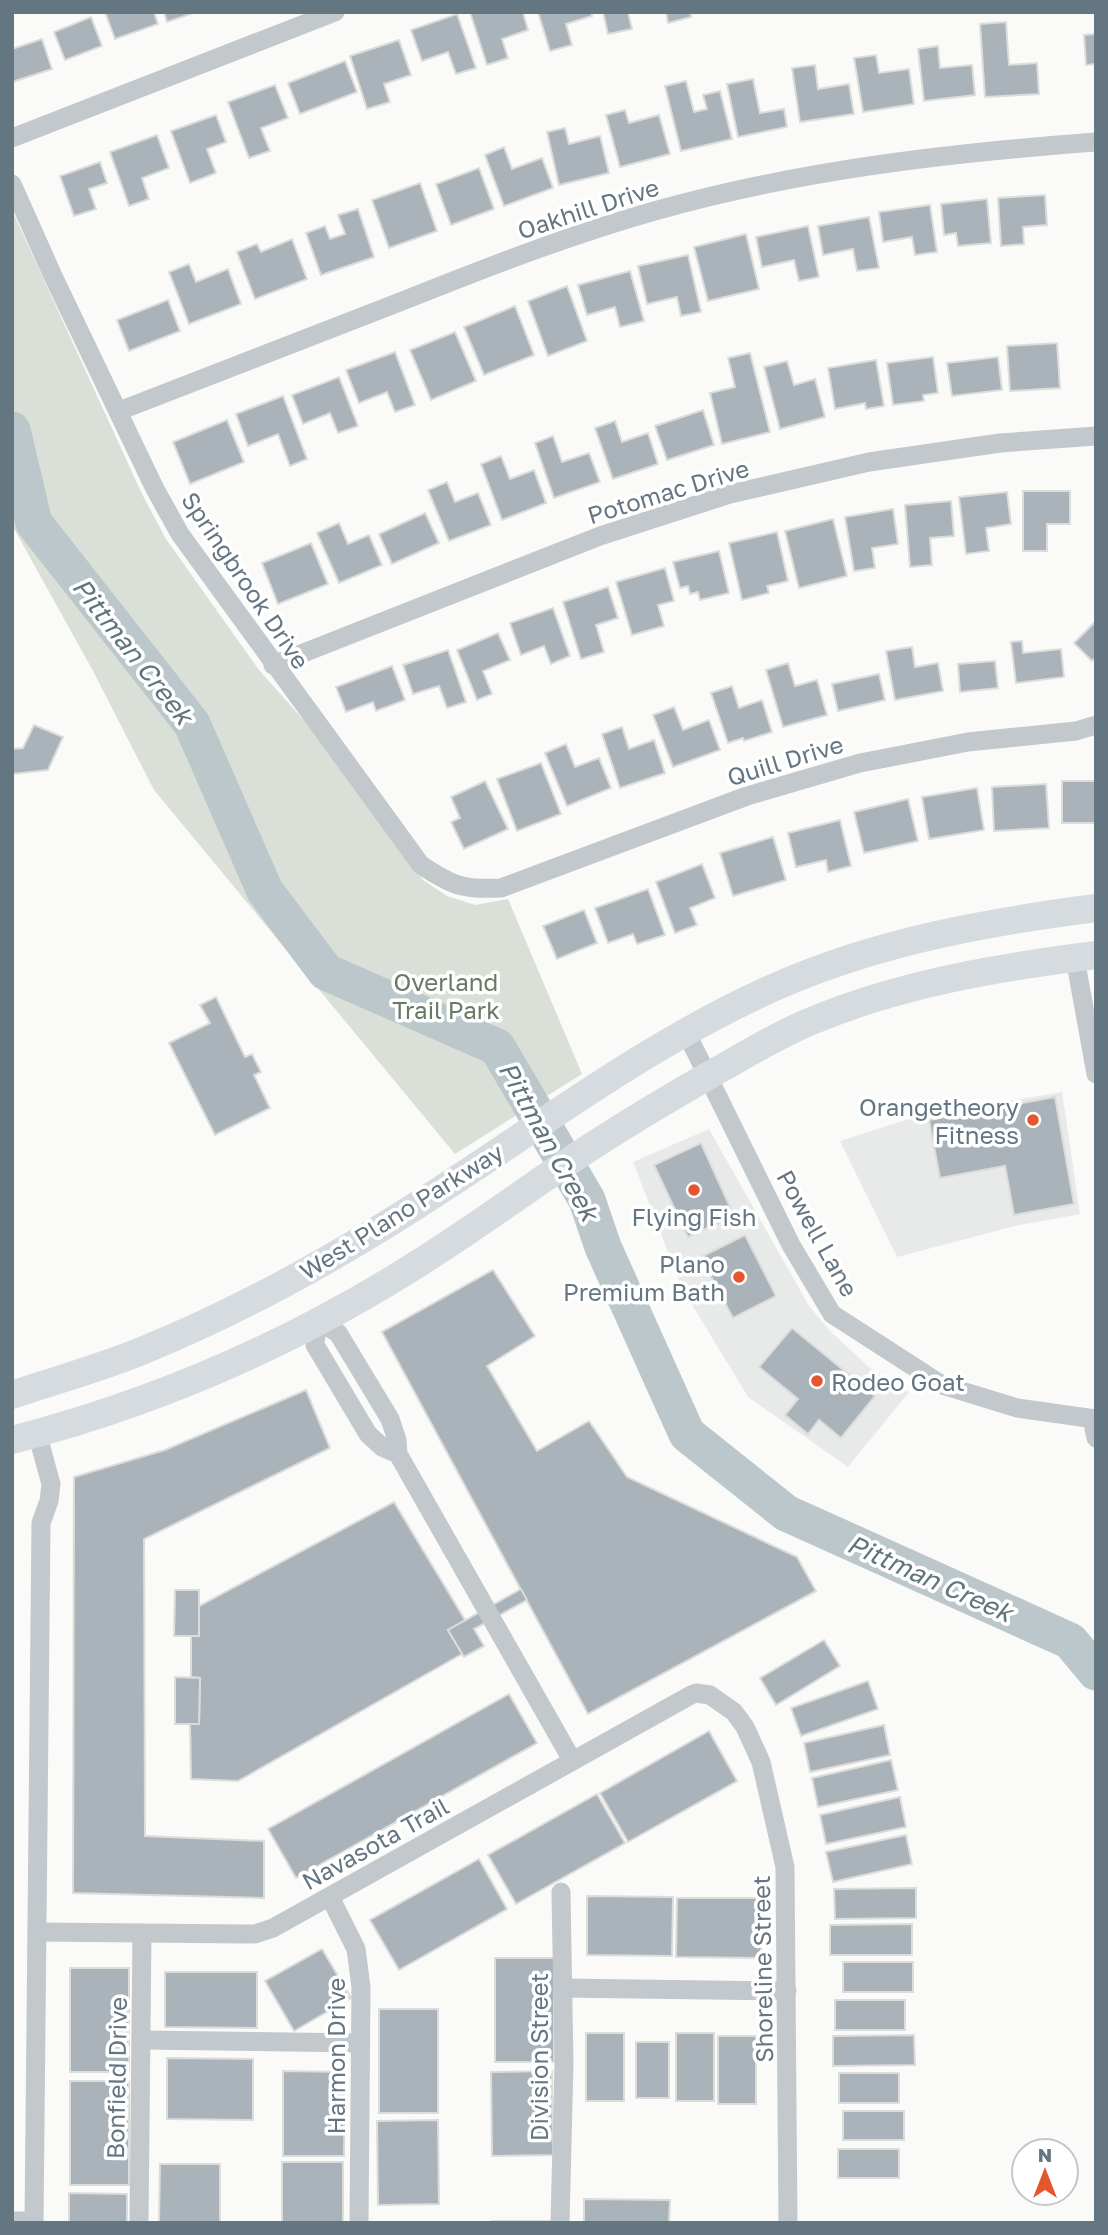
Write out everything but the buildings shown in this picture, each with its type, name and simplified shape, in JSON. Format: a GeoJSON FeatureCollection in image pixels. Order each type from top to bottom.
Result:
{"type":"FeatureCollection","features":[{"type":"Feature","properties":{"kind":"main road"},"geometry":{"type":"LineString","coordinates":[[1082,909],[1085,957]]}},
{"type":"Feature","properties":{"kind":"main road","name":"West Plano Parkway"},"geometry":{"type":"LineString","coordinates":[[12,1395],[142,1351],[293,1279],[378,1230],[652,1050],[775,987],[889,946],[968,928],[1082,909]]}},
{"type":"Feature","properties":{"kind":"main road","name":"West Plano Parkway"},"geometry":{"type":"LineString","coordinates":[[25,1437],[124,1407],[231,1364],[317,1321],[427,1258],[601,1141],[782,1034],[852,1005],[943,980],[1085,957]]}},
{"type":"Feature","properties":{"kind":"street"},"geometry":{"type":"LineString","coordinates":[[12,138],[335,12]]}},
{"type":"Feature","properties":{"kind":"street","name":"Oakhill Drive"},"geometry":{"type":"LineString","coordinates":[[120,411],[526,252],[657,210],[746,187],[865,165],[975,151],[1096,142]]}},
{"type":"Feature","properties":{"kind":"street","name":"Springbrook Drive"},"geometry":{"type":"LineString","coordinates":[[12,184],[155,489],[180,534],[421,865],[444,881],[472,890],[501,888]]}},
{"type":"Feature","properties":{"kind":"street","name":"Potomac Drive"},"geometry":{"type":"LineString","coordinates":[[273,664],[600,536],[730,494],[869,462],[1000,443],[1096,436]]}},
{"type":"Feature","properties":{"kind":"street","name":"Quill Drive"},"geometry":{"type":"LineString","coordinates":[[501,888],[747,796],[860,763],[968,742],[1076,730],[1096,725]]}},
{"type":"Feature","properties":{"kind":"street"},"geometry":{"type":"LineString","coordinates":[[1085,957],[1096,1074]]}},
{"type":"Feature","properties":{"kind":"street","name":"Powell Lane"},"geometry":{"type":"LineString","coordinates":[[686,1032],[791,1245],[832,1314],[942,1385],[1017,1408],[1095,1418]]}},
{"type":"Feature","properties":{"kind":"street"},"geometry":{"type":"LineString","coordinates":[[398,1454],[382,1447],[368,1434],[315,1345],[317,1321],[338,1333],[390,1419],[397,1440],[398,1454],[572,1760]]}},
{"type":"Feature","properties":{"kind":"street"},"geometry":{"type":"LineString","coordinates":[[1095,1418],[1096,1438]]}},
{"type":"Feature","properties":{"kind":"street"},"geometry":{"type":"LineString","coordinates":[[12,2221],[34,2222],[41,1523],[49,1501],[51,1483],[25,1437]]}},
{"type":"Feature","properties":{"kind":"street","name":"Navasota Trail"},"geometry":{"type":"LineString","coordinates":[[37,1932],[255,1934],[273,1928],[691,1695],[710,1695]]}},
{"type":"Feature","properties":{"kind":"street","name":"Shoreline Street"},"geometry":{"type":"LineString","coordinates":[[710,1695],[740,1719],[755,1744],[786,1875],[789,2223]]}},
{"type":"Feature","properties":{"kind":"street","name":"Division Street"},"geometry":{"type":"LineString","coordinates":[[560,2223],[564,2113],[561,1892]]}},
{"type":"Feature","properties":{"kind":"street","name":"Harmon Drive"},"geometry":{"type":"LineString","coordinates":[[330,1897],[356,1948],[361,1987],[359,2223]]}},
{"type":"Feature","properties":{"kind":"street","name":"Bonfield Drive"},"geometry":{"type":"LineString","coordinates":[[139,2223],[142,1933]]}},
{"type":"Feature","properties":{"kind":"street"},"geometry":{"type":"LineString","coordinates":[[562,1988],[787,1991]]}},
{"type":"Feature","properties":{"kind":"street"},"geometry":{"type":"LineString","coordinates":[[141,2040],[360,2043]]}},
{"type":"Feature","properties":{"kind":"shaded area"},"geometry":{"type":"Polygon","coordinates":[[[1062,1092],[1080,1214],[1015,1226],[897,1257],[840,1141],[918,1116],[1062,1092]]]}},
{"type":"Feature","properties":{"kind":"shaded area"},"geometry":{"type":"Polygon","coordinates":[[[709,1129],[809,1306],[830,1331],[871,1369],[909,1392],[848,1467],[748,1397],[682,1288],[633,1162],[709,1129]]]}},
{"type":"Feature","properties":{"kind":"green space","name":"Overland Trail Park"},"geometry":{"type":"Polygon","coordinates":[[[12,210],[142,494],[166,539],[259,670],[359,782],[423,880],[447,896],[475,905],[508,899],[582,1074],[455,1154],[154,790],[92,669],[12,525],[12,210]]]}},
{"type":"Feature","properties":{"kind":"waterway","name":"Pittman Creek"},"geometry":{"type":"LineString","coordinates":[[12,430],[34,523],[192,724],[265,891],[326,972],[497,1047],[587,1200],[603,1247],[687,1434],[786,1513],[1070,1641],[1096,1672]]}},
{"type":"Feature","properties":{"kind":"place","name":"Orangetheory Fitness"},"geometry":{"type":"Point","coordinates":[1033,1120]}},
{"type":"Feature","properties":{"kind":"place","name":"Flying Fish"},"geometry":{"type":"Point","coordinates":[694,1190]}},
{"type":"Feature","properties":{"kind":"place","name":"Plano Premium Bath"},"geometry":{"type":"Point","coordinates":[739,1277]}},
{"type":"Feature","properties":{"kind":"place","name":"Rodeo Goat"},"geometry":{"type":"Point","coordinates":[817,1381]}}]}
